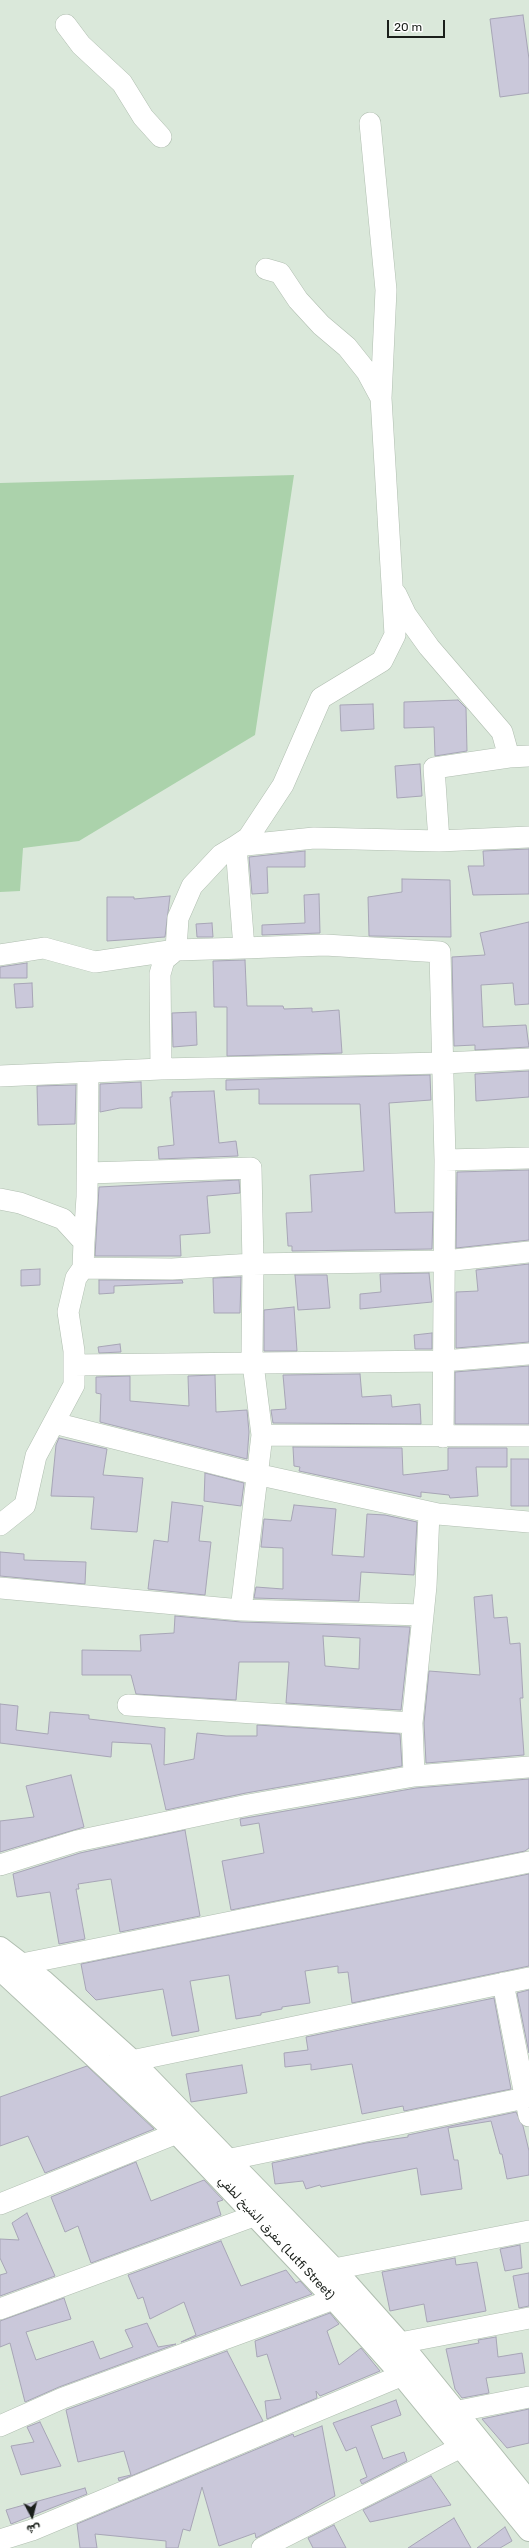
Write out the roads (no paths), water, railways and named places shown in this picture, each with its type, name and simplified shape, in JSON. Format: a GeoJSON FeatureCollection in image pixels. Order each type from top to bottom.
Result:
{"type":"FeatureCollection","features":[{"type":"Feature","properties":{"kind":"street"},"geometry":{"type":"LineString","coordinates":[[66,25],[81,45],[122,83],[143,117],[161,137]]}},
{"type":"Feature","properties":{"kind":"street"},"geometry":{"type":"LineString","coordinates":[[161,1069],[160,974],[164,960],[176,950],[178,918],[192,886],[221,855],[248,838],[283,785],[321,698],[382,661],[394,634],[381,398],[386,290],[370,123]]}},
{"type":"Feature","properties":{"kind":"street"},"geometry":{"type":"LineString","coordinates":[[266,269],[280,272],[298,300],[321,325],[347,347],[367,372],[381,398]]}},
{"type":"Feature","properties":{"kind":"street"},"geometry":{"type":"LineString","coordinates":[[392,587],[406,616],[429,647],[502,732],[519,756],[434,768],[439,841]]}},
{"type":"Feature","properties":{"kind":"street"},"geometry":{"type":"LineString","coordinates":[[236,846],[314,838],[439,841],[529,837]]}},
{"type":"Feature","properties":{"kind":"street"},"geometry":{"type":"LineString","coordinates":[[236,846],[244,948]]}},
{"type":"Feature","properties":{"kind":"street"},"geometry":{"type":"LineString","coordinates":[[0,955],[44,948],[95,962],[176,950],[325,944],[440,952],[445,1160],[443,1437]]}},
{"type":"Feature","properties":{"kind":"street"},"geometry":{"type":"LineString","coordinates":[[0,1076],[161,1069],[443,1063],[529,1059]]}},
{"type":"Feature","properties":{"kind":"street"},"geometry":{"type":"LineString","coordinates":[[0,1526],[25,1505],[36,1456],[74,1385],[74,1365],[68,1312],[76,1278],[82,1268],[88,1173],[88,1073]]}},
{"type":"Feature","properties":{"kind":"street"},"geometry":{"type":"LineString","coordinates":[[445,1160],[529,1158]]}},
{"type":"Feature","properties":{"kind":"street"},"geometry":{"type":"LineString","coordinates":[[88,1173],[251,1168],[253,1363],[262,1435],[256,1474],[241,1610]]}},
{"type":"Feature","properties":{"kind":"street"},"geometry":{"type":"LineString","coordinates":[[0,1199],[20,1203],[64,1219],[84,1242]]}},
{"type":"Feature","properties":{"kind":"street"},"geometry":{"type":"LineString","coordinates":[[82,1268],[172,1269],[253,1264],[445,1262],[529,1252]]}},
{"type":"Feature","properties":{"kind":"street"},"geometry":{"type":"LineString","coordinates":[[74,1365],[443,1361],[529,1354]]}},
{"type":"Feature","properties":{"kind":"street"},"geometry":{"type":"LineString","coordinates":[[54,1423],[256,1474],[429,1512],[529,1522]]}},
{"type":"Feature","properties":{"kind":"street"},"geometry":{"type":"LineString","coordinates":[[262,1435],[443,1437],[529,1436]]}},
{"type":"Feature","properties":{"kind":"street"},"geometry":{"type":"LineString","coordinates":[[414,1776],[412,1723],[423,1615],[429,1512]]}},
{"type":"Feature","properties":{"kind":"street"},"geometry":{"type":"LineString","coordinates":[[0,1588],[241,1610],[423,1615]]}},
{"type":"Feature","properties":{"kind":"street"},"geometry":{"type":"LineString","coordinates":[[128,1705],[412,1723]]}},
{"type":"Feature","properties":{"kind":"street"},"geometry":{"type":"LineString","coordinates":[[0,1865],[77,1841],[248,1805],[414,1776],[529,1767]]}},
{"type":"Feature","properties":{"kind":"street"},"geometry":{"type":"LineString","coordinates":[[22,1964],[529,1862]]}},
{"type":"Feature","properties":{"kind":"street"},"geometry":{"type":"LineString","coordinates":[[0,1948],[22,1964],[131,2060],[186,2130],[0,2204]]}},
{"type":"Feature","properties":{"kind":"street","name":"مفرق الشيخ لطفي (Lutfi Street)"},"geometry":{"type":"LineString","coordinates":[[0,1969],[106,2067],[186,2130],[264,2212],[334,2299],[411,2371],[469,2442],[518,2492],[529,2530]]}},
{"type":"Feature","properties":{"kind":"street"},"geometry":{"type":"LineString","coordinates":[[106,2067],[131,2060],[529,1978]]}},
{"type":"Feature","properties":{"kind":"street"},"geometry":{"type":"LineString","coordinates":[[216,2162],[527,2107],[504,1983]]}},
{"type":"Feature","properties":{"kind":"street"},"geometry":{"type":"LineString","coordinates":[[0,2309],[264,2212],[334,2269],[400,2343],[411,2371],[32,2530],[0,2540]]}},
{"type":"Feature","properties":{"kind":"street"},"geometry":{"type":"LineString","coordinates":[[334,2269],[529,2231]]}},
{"type":"Feature","properties":{"kind":"street"},"geometry":{"type":"LineString","coordinates":[[0,2426],[62,2398],[334,2299]]}},
{"type":"Feature","properties":{"kind":"street"},"geometry":{"type":"LineString","coordinates":[[400,2343],[529,2318]]}},
{"type":"Feature","properties":{"kind":"street"},"geometry":{"type":"LineString","coordinates":[[445,2413],[529,2397]]}},
{"type":"Feature","properties":{"kind":"street"},"geometry":{"type":"LineString","coordinates":[[262,2548],[469,2442]]}}]}
